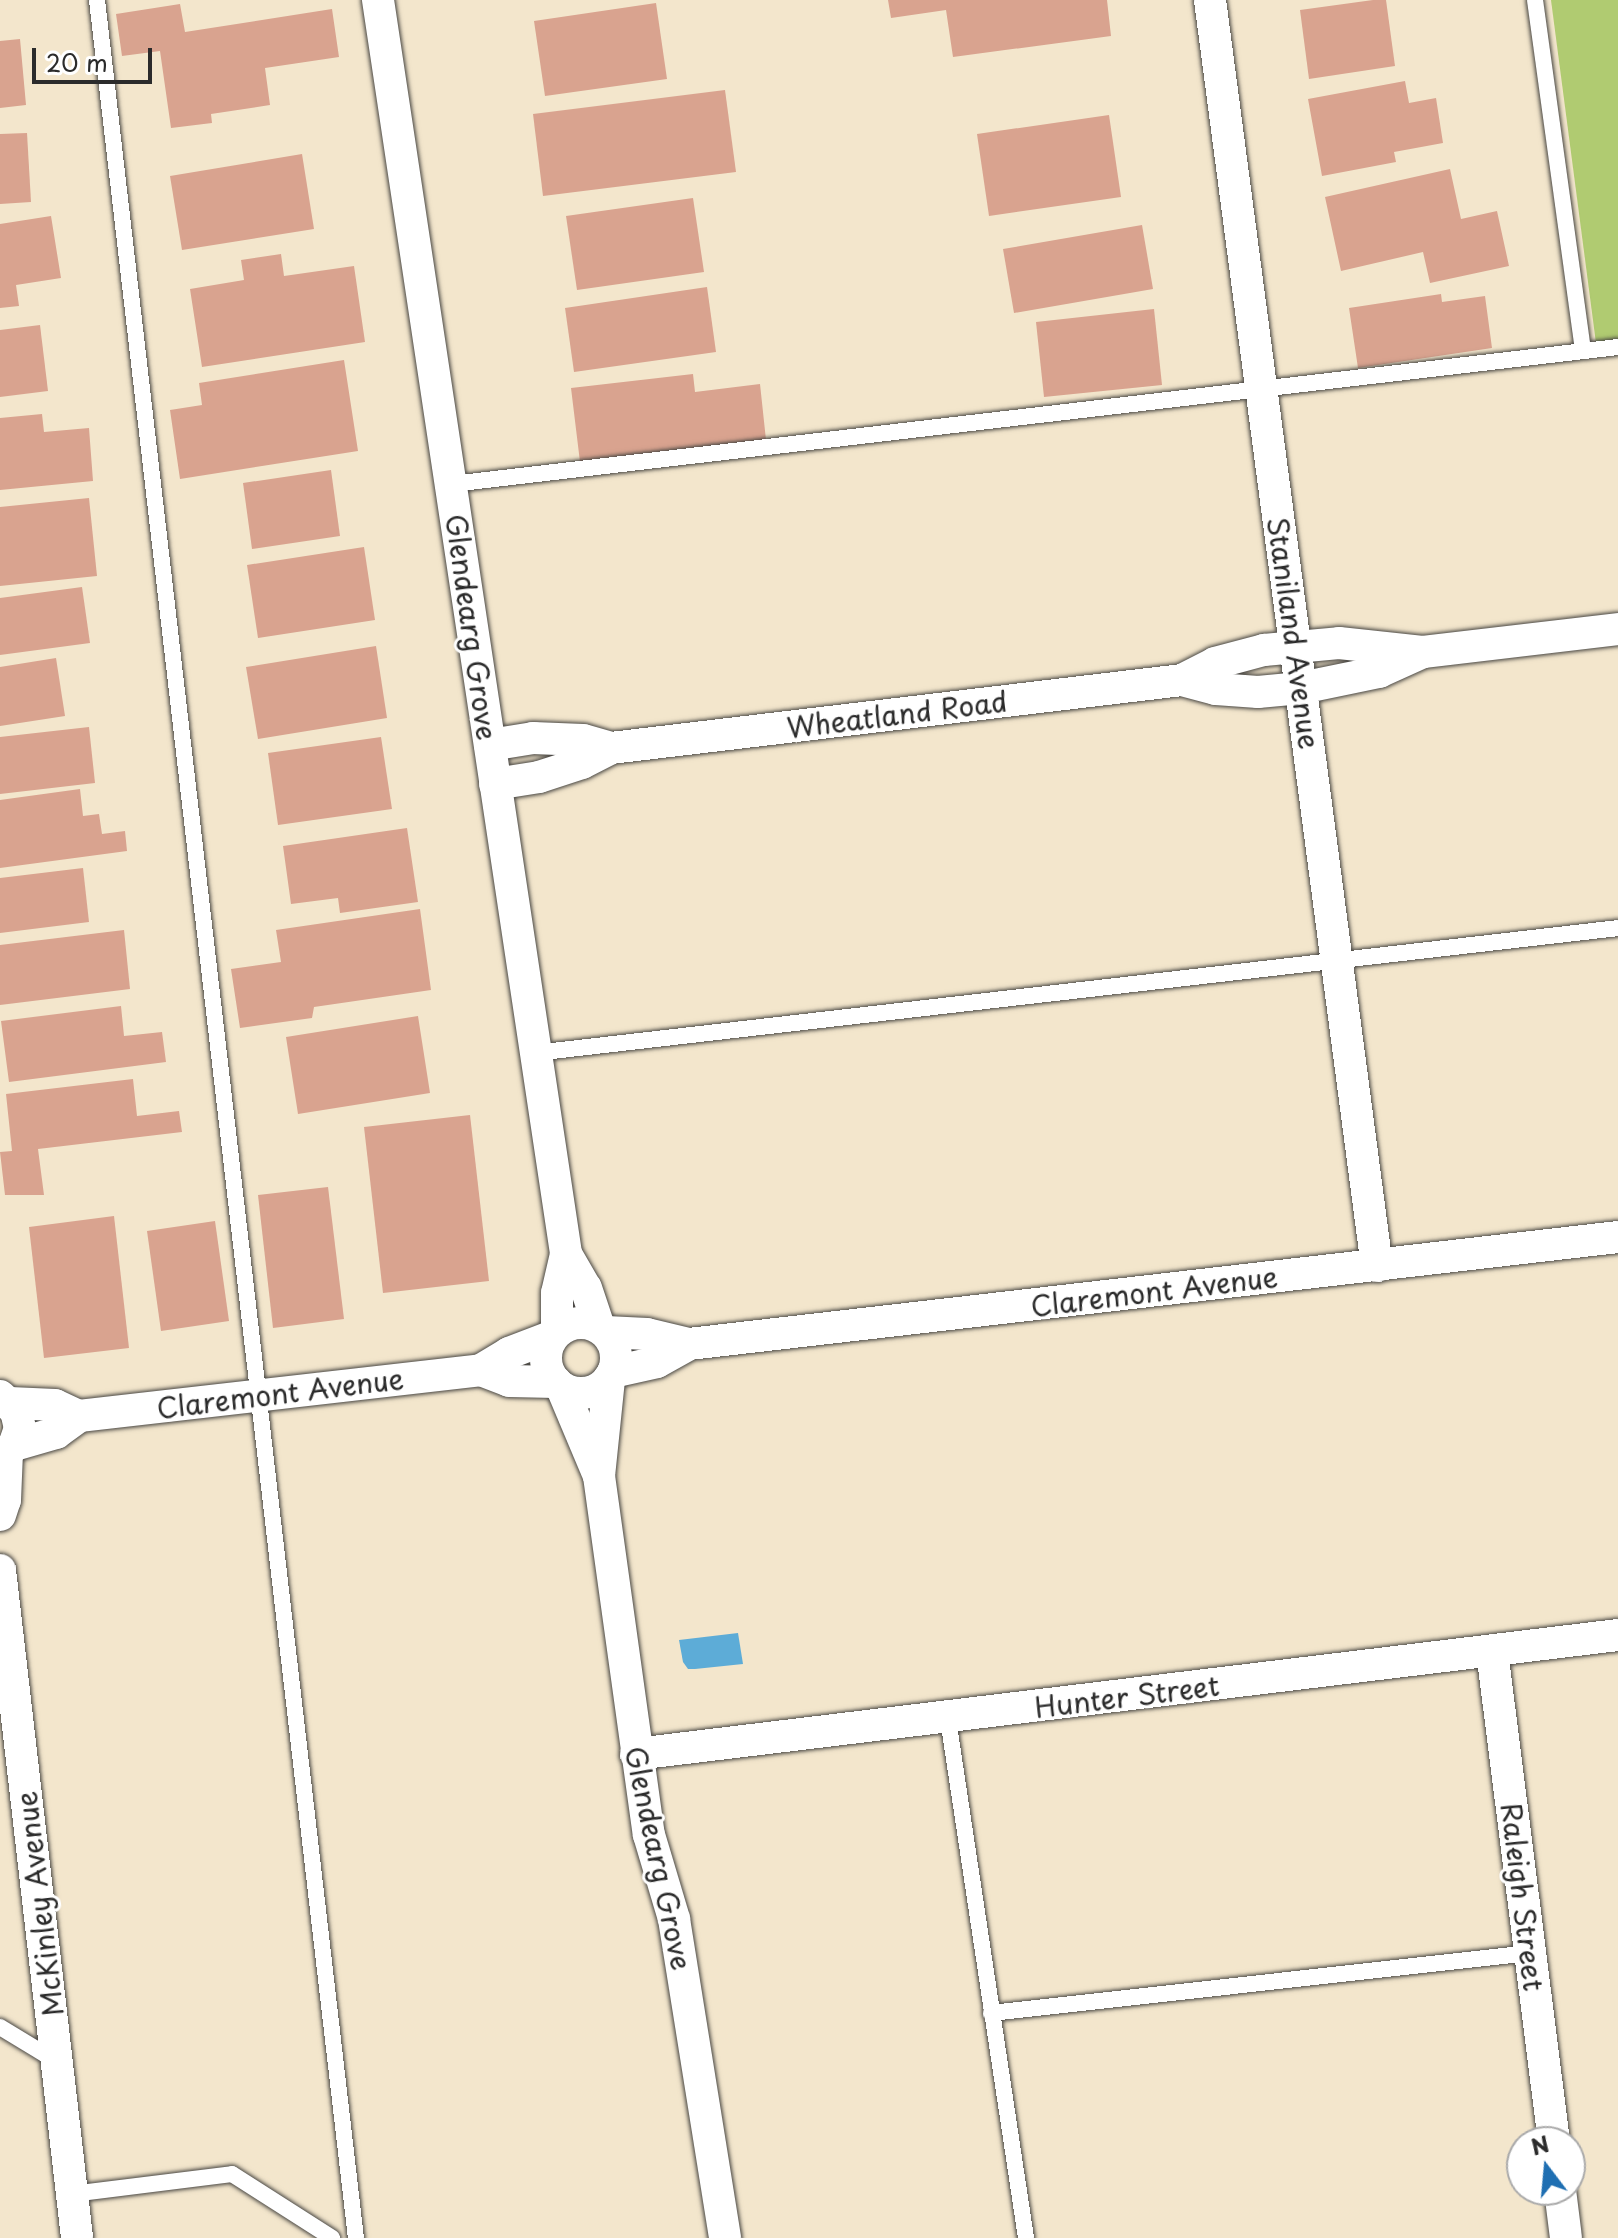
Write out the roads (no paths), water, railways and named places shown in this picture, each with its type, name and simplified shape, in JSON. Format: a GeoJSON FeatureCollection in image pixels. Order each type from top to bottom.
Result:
{"type":"FeatureCollection","features":[{"type":"Feature","properties":{"kind":"street","name":"Glendearg Grove"},"geometry":{"type":"LineString","coordinates":[[378,0],[566,1254],[586,1288],[602,1330]]}},
{"type":"Feature","properties":{"kind":"street","name":"Staniland Avenue"},"geometry":{"type":"LineString","coordinates":[[1210,0],[1377,1266]]}},
{"type":"Feature","properties":{"kind":"street","name":"Wheatland Road"},"geometry":{"type":"LineString","coordinates":[[1182,680],[1215,663],[1253,652],[1295,647],[1377,645],[1423,652],[1618,629]]}},
{"type":"Feature","properties":{"kind":"street","name":"Wheatland Road"},"geometry":{"type":"LineString","coordinates":[[495,784],[539,777],[582,763],[611,748],[1182,680],[1230,690],[1301,688],[1344,682],[1379,672],[1423,652]]}},
{"type":"Feature","properties":{"kind":"street","name":"Wheatland Road"},"geometry":{"type":"LineString","coordinates":[[490,745],[533,738],[583,740],[611,748]]}},
{"type":"Feature","properties":{"kind":"street","name":"Claremont Avenue"},"geometry":{"type":"LineString","coordinates":[[602,1330],[647,1334],[689,1344],[1618,1237]]}},
{"type":"Feature","properties":{"kind":"street","name":"Glendearg Grove"},"geometry":{"type":"LineString","coordinates":[[555,1334],[557,1293],[566,1254]]}},
{"type":"Feature","properties":{"kind":"street"},"geometry":{"type":"LineString","coordinates":[[577,1323],[602,1330],[616,1351],[611,1376],[587,1392],[559,1385],[546,1360],[555,1334],[577,1323]]}},
{"type":"Feature","properties":{"kind":"street","name":"Claremont Avenue"},"geometry":{"type":"LineString","coordinates":[[7,1452],[56,1433],[79,1416],[481,1370],[509,1353],[555,1334]]}},
{"type":"Feature","properties":{"kind":"street","name":"Claremont Avenue"},"geometry":{"type":"LineString","coordinates":[[611,1376],[657,1362],[689,1344]]}},
{"type":"Feature","properties":{"kind":"street","name":"Claremont Avenue"},"geometry":{"type":"LineString","coordinates":[[481,1370],[509,1381],[559,1385]]}},
{"type":"Feature","properties":{"kind":"street","name":"Glendearg Grove"},"geometry":{"type":"LineString","coordinates":[[599,1476],[611,1376]]}},
{"type":"Feature","properties":{"kind":"street","name":"Glendearg Grove"},"geometry":{"type":"LineString","coordinates":[[559,1385],[599,1476],[621,1620],[623,1670],[649,1835],[674,1919],[725,2238]]}},
{"type":"Feature","properties":{"kind":"street","name":"Claremont Avenue"},"geometry":{"type":"LineString","coordinates":[[3,1397],[55,1405],[79,1416]]}},
{"type":"Feature","properties":{"kind":"street"},"geometry":{"type":"LineString","coordinates":[[0,1515],[5,1500],[7,1452],[20,1428],[3,1397]]}},
{"type":"Feature","properties":{"kind":"street","name":"McKinley Avenue"},"geometry":{"type":"LineString","coordinates":[[0,1570],[77,2238]]}},
{"type":"Feature","properties":{"kind":"street","name":"Hunter Street"},"geometry":{"type":"LineString","coordinates":[[636,1754],[948,1719],[1618,1635]]}},
{"type":"Feature","properties":{"kind":"street","name":"Raleigh Street"},"geometry":{"type":"LineString","coordinates":[[1492,1651],[1552,2126]]}},
{"type":"Feature","properties":{"kind":"street"},"geometry":{"type":"LineString","coordinates":[[1562,2206],[1566,2238]]}},
{"type":"Feature","properties":{"kind":"lane"},"geometry":{"type":"LineString","coordinates":[[97,0],[356,2238]]}},
{"type":"Feature","properties":{"kind":"lane"},"geometry":{"type":"LineString","coordinates":[[1535,0],[1583,350]]}},
{"type":"Feature","properties":{"kind":"lane"},"geometry":{"type":"LineString","coordinates":[[452,484],[1618,347]]}},
{"type":"Feature","properties":{"kind":"lane"},"geometry":{"type":"LineString","coordinates":[[535,1053],[1618,928]]}},
{"type":"Feature","properties":{"kind":"lane"},"geometry":{"type":"LineString","coordinates":[[948,1719],[1026,2238]]}},
{"type":"Feature","properties":{"kind":"lane"},"geometry":{"type":"LineString","coordinates":[[991,2013],[1530,1953]]}},
{"type":"Feature","properties":{"kind":"lane"},"geometry":{"type":"LineString","coordinates":[[0,2027],[57,2062]]}},
{"type":"Feature","properties":{"kind":"lane"},"geometry":{"type":"LineString","coordinates":[[72,2194],[232,2174],[332,2238]]}},
{"type":"Feature","properties":{"kind":"water"},"geometry":{"type":"Polygon","coordinates":[[[738,1633],[743,1664],[688,1669],[683,1662],[679,1640],[738,1633]]]}}]}
